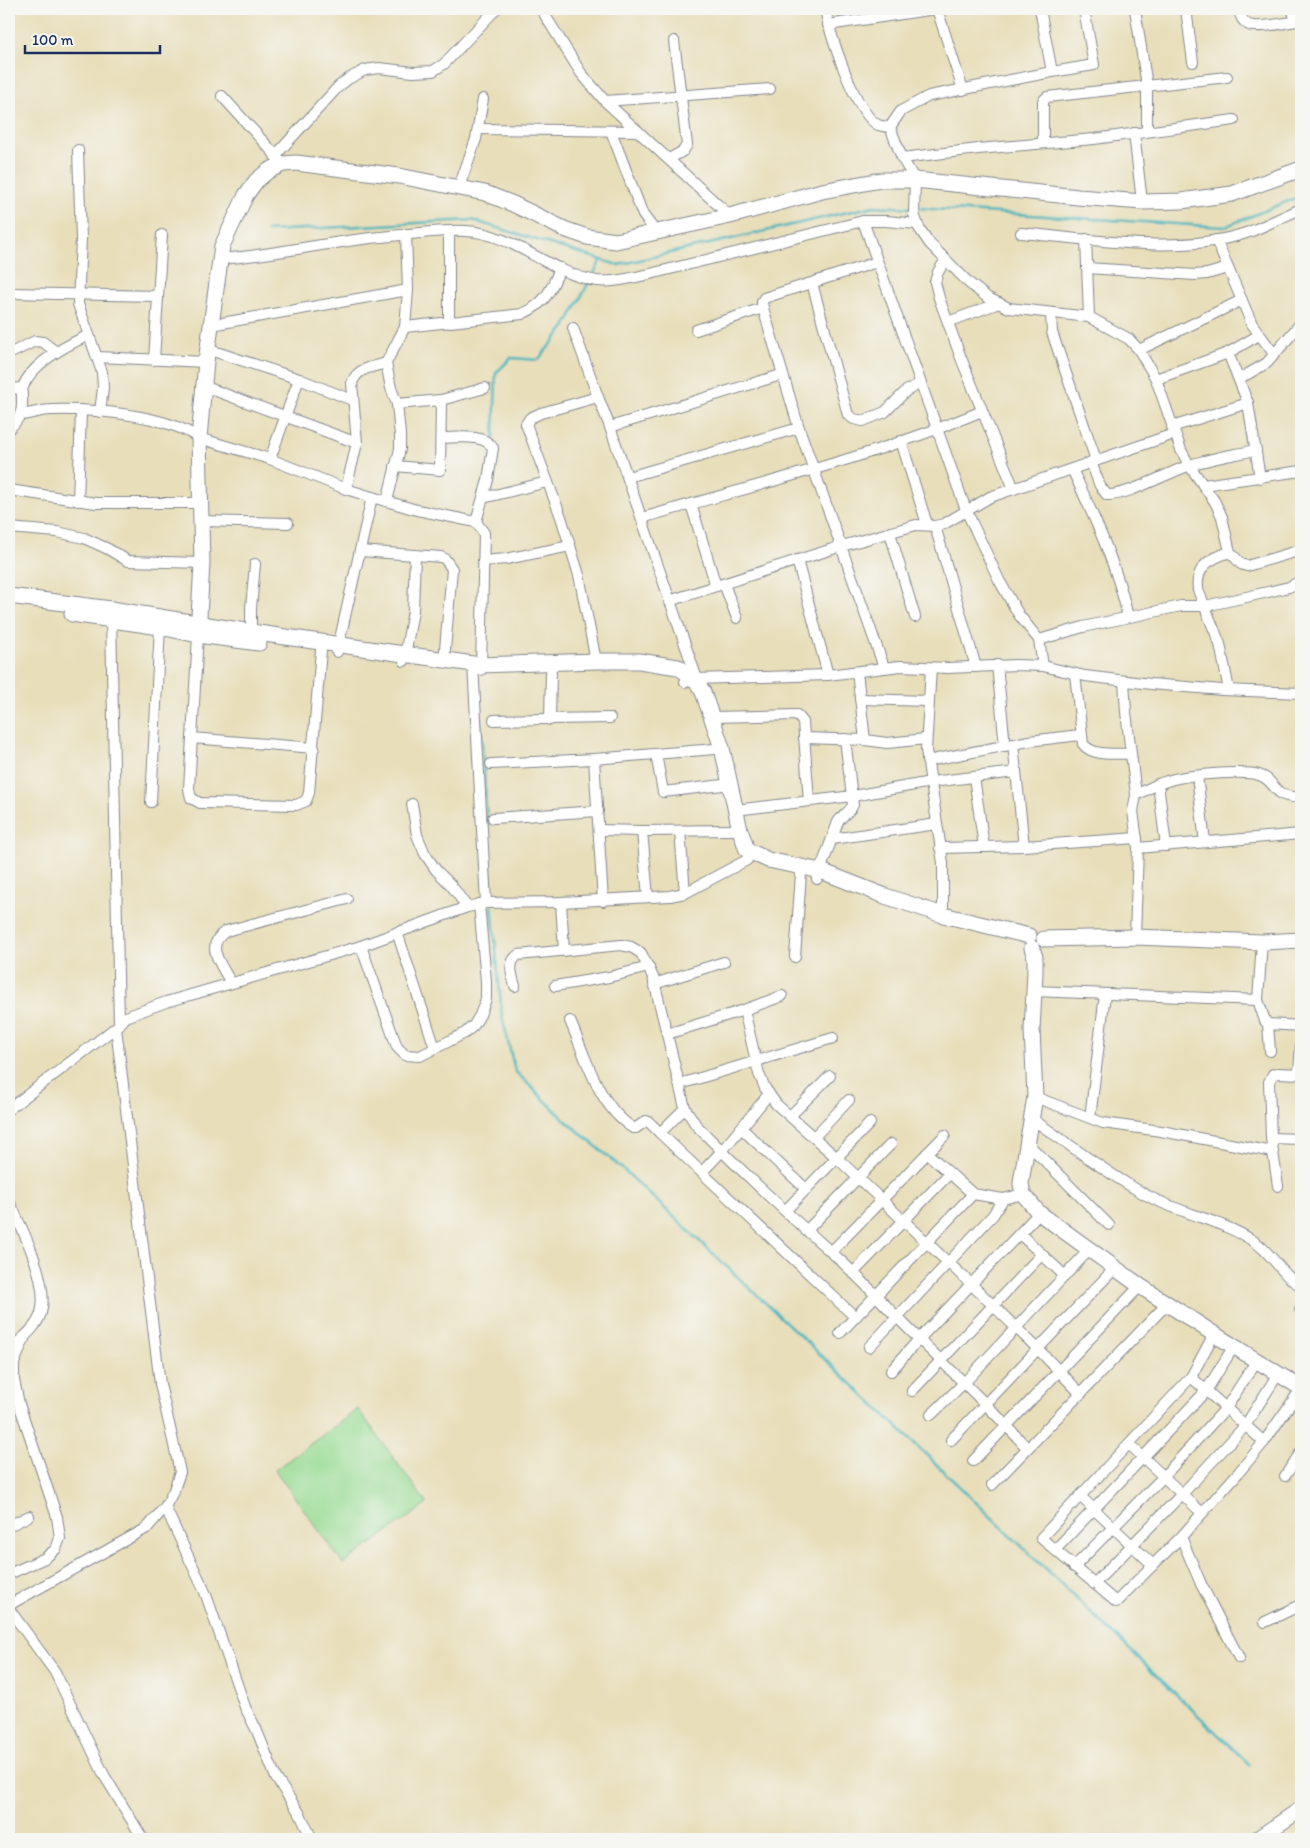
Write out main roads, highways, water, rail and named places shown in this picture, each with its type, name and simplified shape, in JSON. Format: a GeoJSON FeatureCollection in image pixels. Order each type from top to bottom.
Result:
{"type":"FeatureCollection","features":[{"type":"Feature","properties":{"kind":"waterway"},"geometry":{"type":"LineString","coordinates":[[917,208],[1224,227],[1301,196]]}},
{"type":"Feature","properties":{"kind":"waterway"},"geometry":{"type":"LineString","coordinates":[[267,231],[472,220],[618,265],[874,206],[912,208]]}},
{"type":"Feature","properties":{"kind":"waterway"},"geometry":{"type":"LineString","coordinates":[[592,277],[601,260]]}},
{"type":"Feature","properties":{"kind":"waterway"},"geometry":{"type":"LineString","coordinates":[[494,439],[496,373],[511,358],[538,360],[565,327],[589,282]]}},
{"type":"Feature","properties":{"kind":"waterway"},"geometry":{"type":"LineString","coordinates":[[480,708],[492,900]]}},
{"type":"Feature","properties":{"kind":"waterway"},"geometry":{"type":"LineString","coordinates":[[492,906],[502,1016],[515,1071],[564,1119],[626,1172],[889,1419],[1250,1765]]}}]}
